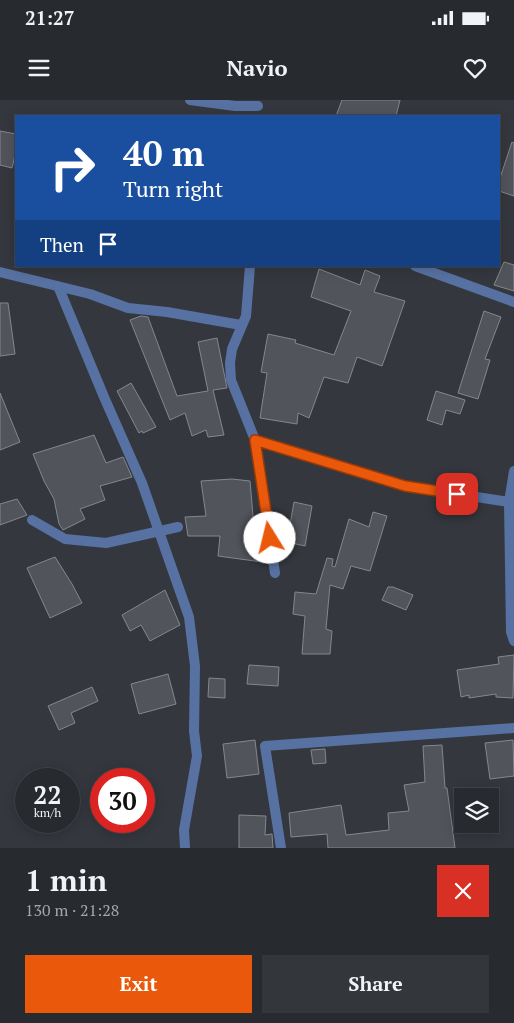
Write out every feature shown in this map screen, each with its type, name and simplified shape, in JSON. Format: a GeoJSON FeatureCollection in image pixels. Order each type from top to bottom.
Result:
{"type":"FeatureCollection","features":[{"type":"Feature","properties":{"kind":"street"},"geometry":{"type":"LineString","coordinates":[[190,100],[235,106],[257,103]]}},
{"type":"Feature","properties":{"kind":"street"},"geometry":{"type":"LineString","coordinates":[[250,267],[246,316],[232,349],[230,363],[231,380],[255,440],[275,573]]}},
{"type":"Feature","properties":{"kind":"street"},"geometry":{"type":"LineString","coordinates":[[418,267],[514,302]]}},
{"type":"Feature","properties":{"kind":"street"},"geometry":{"type":"LineString","coordinates":[[0,272],[90,294],[128,308],[167,312],[241,325]]}},
{"type":"Feature","properties":{"kind":"street"},"geometry":{"type":"LineString","coordinates":[[58,286],[142,483],[188,617],[195,666],[194,731],[197,756],[184,830],[185,848]]}},
{"type":"Feature","properties":{"kind":"street"},"geometry":{"type":"LineString","coordinates":[[255,440],[405,486],[509,502]]}},
{"type":"Feature","properties":{"kind":"street"},"geometry":{"type":"LineString","coordinates":[[514,471],[509,502],[511,632],[514,641]]}},
{"type":"Feature","properties":{"kind":"street"},"geometry":{"type":"LineString","coordinates":[[32,520],[65,539],[106,543],[178,527]]}},
{"type":"Feature","properties":{"kind":"street"},"geometry":{"type":"LineString","coordinates":[[281,848],[265,746],[514,728]]}},
{"type":"Feature","properties":{"kind":"building"},"geometry":{"type":"Polygon","coordinates":[[[342,100],[400,100],[396,115],[336,115],[342,100]]]}},
{"type":"Feature","properties":{"kind":"building"},"geometry":{"type":"Polygon","coordinates":[[[0,131],[15,134],[15,155],[12,168],[0,165],[0,131]]]}},
{"type":"Feature","properties":{"kind":"building"},"geometry":{"type":"Polygon","coordinates":[[[512,142],[514,143],[514,196],[500,191],[500,178],[512,142]]]}},
{"type":"Feature","properties":{"kind":"building"},"geometry":{"type":"Polygon","coordinates":[[[504,262],[514,265],[514,291],[494,285],[504,262]]]}},
{"type":"Feature","properties":{"kind":"building"},"geometry":{"type":"Polygon","coordinates":[[[319,269],[360,285],[365,270],[380,276],[374,292],[405,301],[382,366],[357,357],[348,383],[324,377],[309,418],[298,413],[297,424],[260,418],[267,373],[261,372],[268,334],[296,340],[295,343],[334,355],[351,311],[311,297],[319,269]]]}},
{"type":"Feature","properties":{"kind":"building"},"geometry":{"type":"Polygon","coordinates":[[[0,303],[8,303],[15,354],[0,356],[0,303]]]}},
{"type":"Feature","properties":{"kind":"building"},"geometry":{"type":"Polygon","coordinates":[[[484,311],[501,317],[485,359],[490,360],[478,399],[458,393],[484,311]]]}},
{"type":"Feature","properties":{"kind":"building"},"geometry":{"type":"Polygon","coordinates":[[[141,316],[148,317],[177,396],[208,391],[198,342],[217,338],[227,388],[213,390],[224,435],[208,437],[206,430],[192,436],[185,413],[170,420],[130,320],[141,316]]]}},
{"type":"Feature","properties":{"kind":"building"},"geometry":{"type":"Polygon","coordinates":[[[131,383],[156,427],[143,433],[142,431],[139,433],[117,391],[131,383]]]}},
{"type":"Feature","properties":{"kind":"building"},"geometry":{"type":"Polygon","coordinates":[[[436,391],[465,400],[460,414],[446,410],[442,425],[427,420],[436,391]]]}},
{"type":"Feature","properties":{"kind":"building"},"geometry":{"type":"Polygon","coordinates":[[[0,393],[20,442],[0,450],[0,393]]]}},
{"type":"Feature","properties":{"kind":"building"},"geometry":{"type":"Polygon","coordinates":[[[94,435],[106,463],[123,457],[132,477],[100,486],[105,500],[80,509],[85,519],[63,530],[59,524],[54,499],[33,454],[94,435]]]}},
{"type":"Feature","properties":{"kind":"building"},"geometry":{"type":"Polygon","coordinates":[[[232,479],[250,481],[254,527],[261,527],[262,562],[218,556],[220,536],[188,536],[185,517],[206,516],[201,481],[232,479]]]}},
{"type":"Feature","properties":{"kind":"building"},"geometry":{"type":"Polygon","coordinates":[[[17,499],[27,515],[0,525],[0,504],[17,499]]]}},
{"type":"Feature","properties":{"kind":"building"},"geometry":{"type":"Polygon","coordinates":[[[294,502],[312,506],[305,546],[287,542],[294,502]]]}},
{"type":"Feature","properties":{"kind":"building"},"geometry":{"type":"Polygon","coordinates":[[[373,512],[387,516],[370,571],[351,566],[343,589],[330,585],[326,629],[332,631],[330,654],[302,654],[305,616],[293,614],[295,592],[316,594],[327,558],[333,559],[332,566],[335,567],[349,519],[369,527],[373,512]]]}},
{"type":"Feature","properties":{"kind":"building"},"geometry":{"type":"Polygon","coordinates":[[[55,557],[82,603],[50,618],[27,568],[55,557]]]}},
{"type":"Feature","properties":{"kind":"building"},"geometry":{"type":"Polygon","coordinates":[[[388,587],[393,587],[413,595],[406,610],[382,600],[388,587]]]}},
{"type":"Feature","properties":{"kind":"building"},"geometry":{"type":"Polygon","coordinates":[[[165,590],[180,625],[150,641],[141,625],[130,631],[122,615],[165,590]]]}},
{"type":"Feature","properties":{"kind":"building"},"geometry":{"type":"Polygon","coordinates":[[[514,655],[513,698],[496,697],[496,694],[469,698],[469,695],[461,697],[457,670],[499,664],[498,657],[514,655]]]}},
{"type":"Feature","properties":{"kind":"building"},"geometry":{"type":"Polygon","coordinates":[[[249,665],[279,667],[278,686],[247,684],[249,665]]]}},
{"type":"Feature","properties":{"kind":"building"},"geometry":{"type":"Polygon","coordinates":[[[168,674],[176,704],[139,714],[131,684],[168,674]]]}},
{"type":"Feature","properties":{"kind":"building"},"geometry":{"type":"Polygon","coordinates":[[[209,678],[225,679],[225,698],[208,697],[209,678]]]}},
{"type":"Feature","properties":{"kind":"building"},"geometry":{"type":"Polygon","coordinates":[[[92,687],[98,701],[71,713],[75,723],[59,730],[48,706],[92,687]]]}},
{"type":"Feature","properties":{"kind":"building"},"geometry":{"type":"Polygon","coordinates":[[[255,740],[259,774],[227,778],[223,744],[255,740]]]}},
{"type":"Feature","properties":{"kind":"building"},"geometry":{"type":"Polygon","coordinates":[[[513,740],[514,776],[490,779],[485,743],[513,740]]]}},
{"type":"Feature","properties":{"kind":"building"},"geometry":{"type":"Polygon","coordinates":[[[442,745],[445,788],[447,788],[455,848],[328,848],[327,834],[291,837],[289,813],[341,805],[346,835],[389,830],[388,813],[409,811],[404,785],[425,782],[423,746],[442,745]]]}},
{"type":"Feature","properties":{"kind":"building"},"geometry":{"type":"Polygon","coordinates":[[[325,749],[326,763],[313,764],[311,750],[325,749]]]}},
{"type":"Feature","properties":{"kind":"building"},"geometry":{"type":"Polygon","coordinates":[[[239,815],[266,816],[265,835],[272,834],[273,848],[239,848],[239,815]]]}},
{"type":"Feature","properties":{"kind":"route"},"geometry":{"type":"LineString","coordinates":[[270,538],[255,440],[405,486],[457,494]]}}]}
